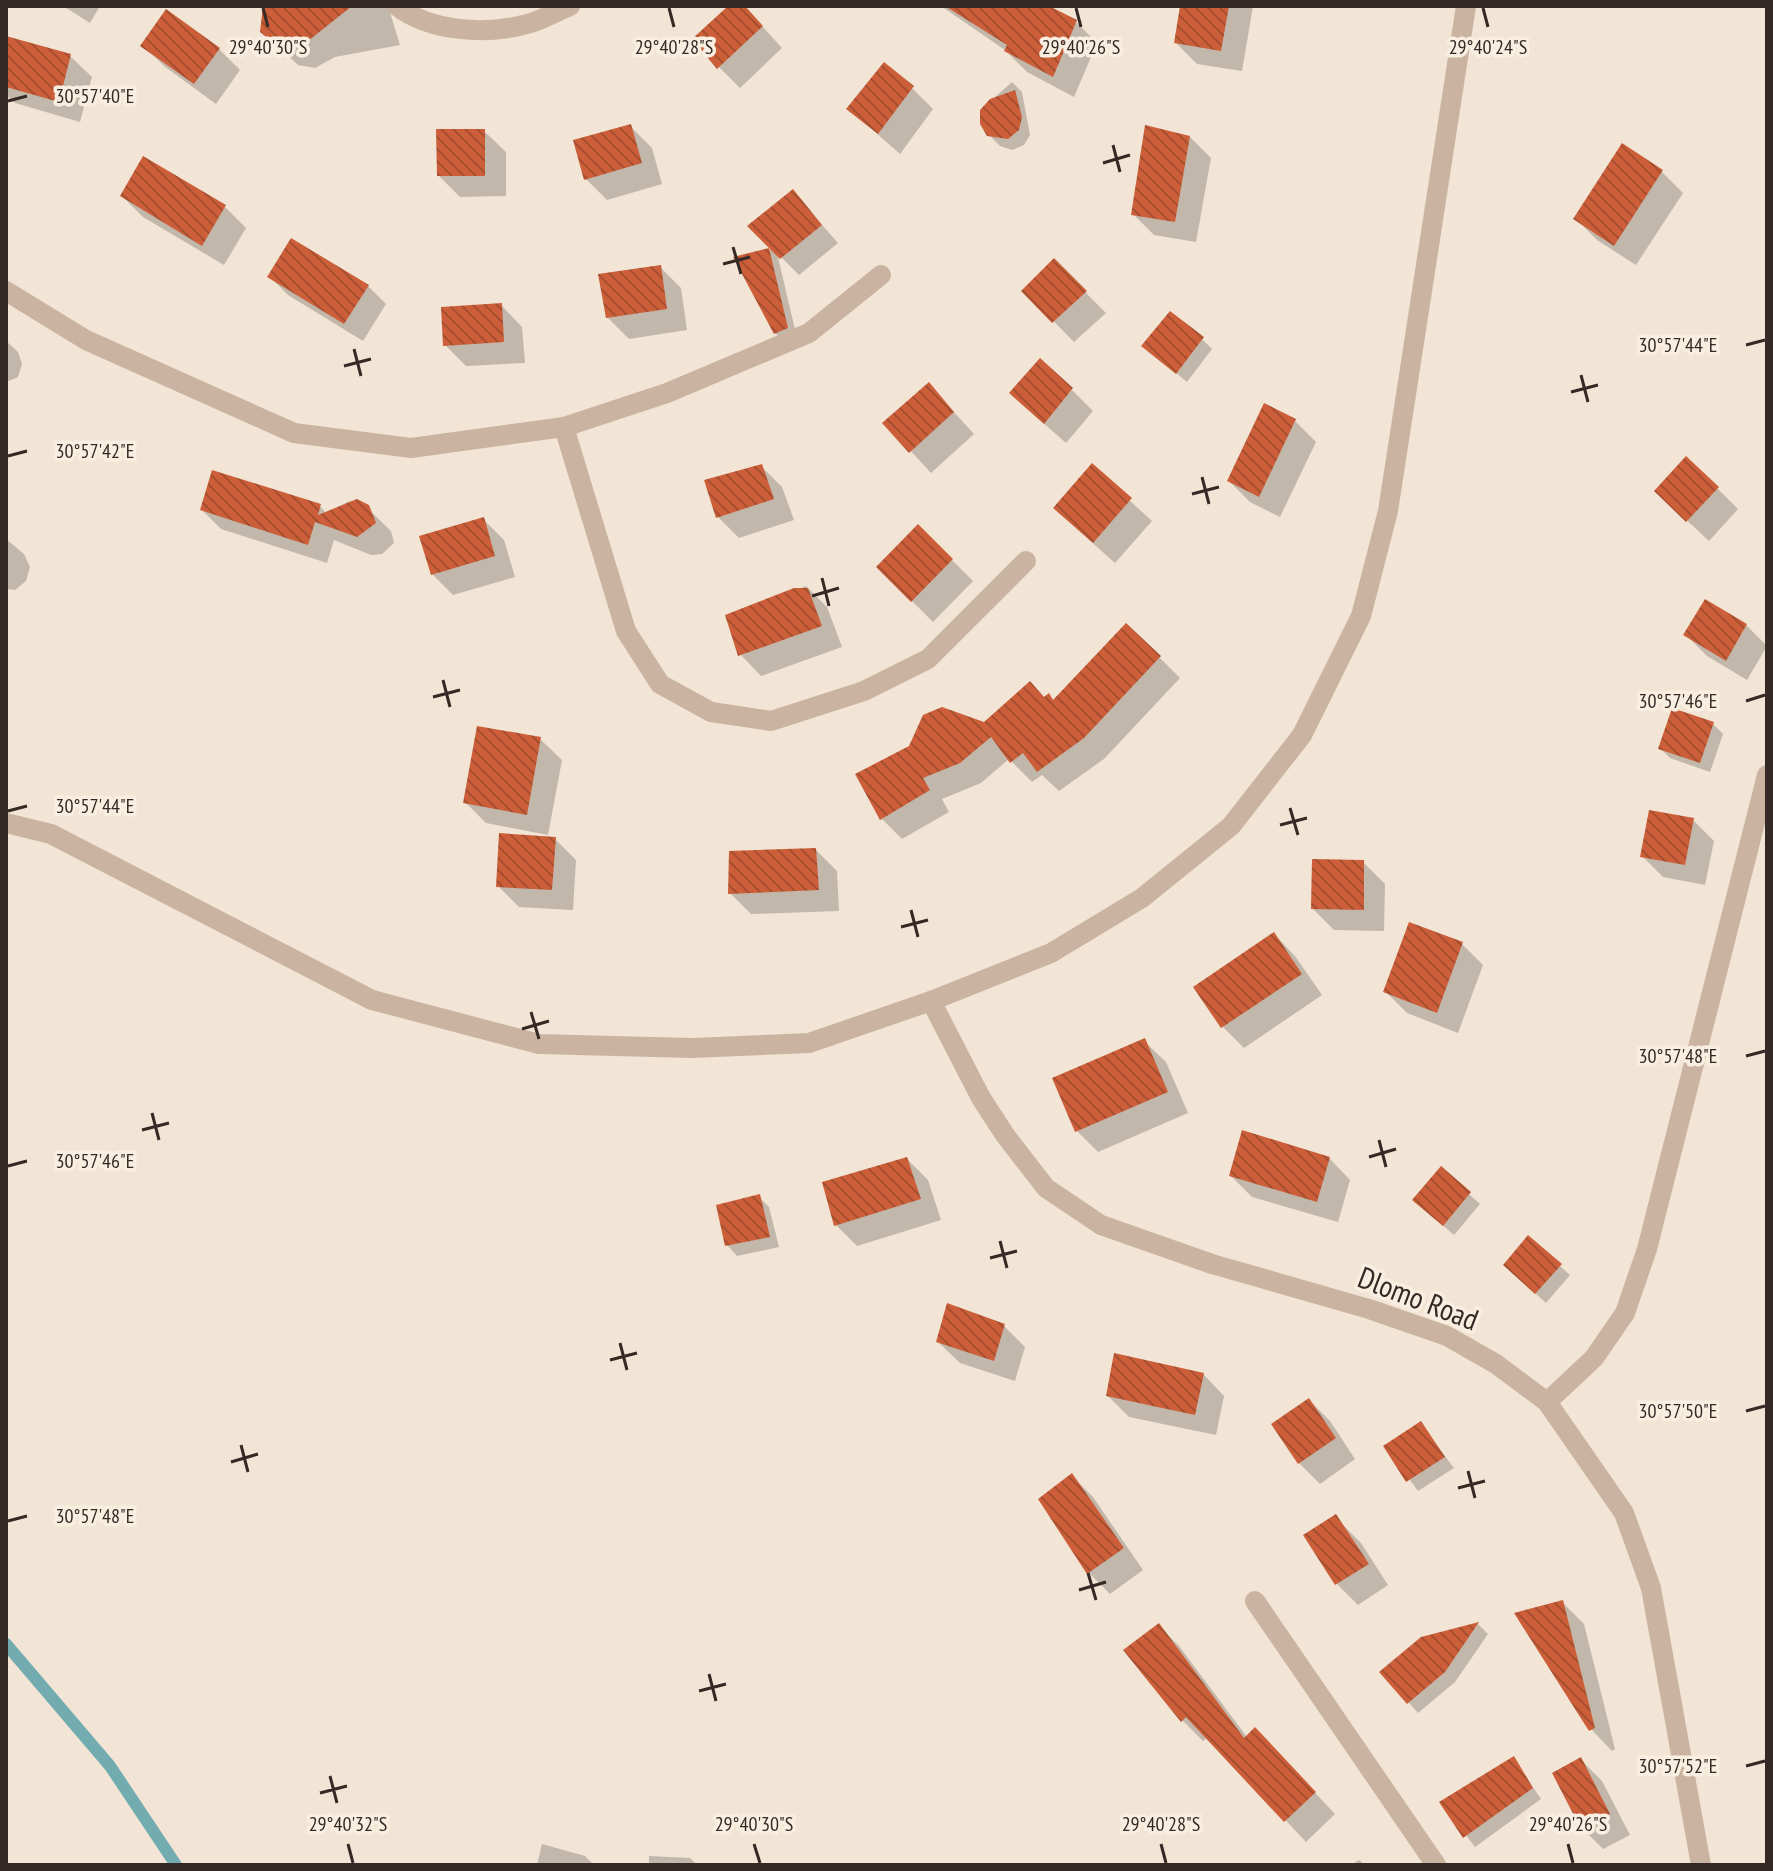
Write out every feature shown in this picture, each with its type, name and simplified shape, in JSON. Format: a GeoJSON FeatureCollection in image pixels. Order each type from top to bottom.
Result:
{"type":"FeatureCollection","features":[{"type":"Feature","properties":{"kind":"street"},"geometry":{"type":"LineString","coordinates":[[397,6],[409,15],[459,30],[523,25],[570,6]]}},
{"type":"Feature","properties":{"kind":"street"},"geometry":{"type":"LineString","coordinates":[[6,823],[51,834],[372,1000],[539,1044],[692,1048],[809,1043],[931,1001],[1051,953],[1142,898],[1231,826],[1302,735],[1361,616],[1388,511],[1466,6]]}},
{"type":"Feature","properties":{"kind":"street"},"geometry":{"type":"LineString","coordinates":[[6,291],[86,340],[294,433],[411,448],[564,427],[667,393],[809,333],[881,275]]}},
{"type":"Feature","properties":{"kind":"street"},"geometry":{"type":"LineString","coordinates":[[564,427],[626,631],[660,684],[711,712],[771,721],[864,691],[928,659],[1026,561]]}},
{"type":"Feature","properties":{"kind":"street"},"geometry":{"type":"LineString","coordinates":[[1547,1402],[1594,1358],[1625,1313],[1647,1249],[1767,775]]}},
{"type":"Feature","properties":{"kind":"street","name":"Dlomo Road"},"geometry":{"type":"LineString","coordinates":[[931,1001],[981,1098],[1013,1146],[1046,1188],[1101,1225],[1212,1264],[1369,1309],[1447,1336],[1496,1364],[1547,1402],[1624,1513],[1651,1588],[1701,1865]]}},
{"type":"Feature","properties":{"kind":"street"},"geometry":{"type":"LineString","coordinates":[[1255,1601],[1436,1865]]}},
{"type":"Feature","properties":{"kind":"building"},"geometry":{"type":"Polygon","coordinates":[[[263,6],[352,6],[303,45],[293,48],[275,44],[260,32],[263,6]]]}},
{"type":"Feature","properties":{"kind":"building"},"geometry":{"type":"Polygon","coordinates":[[[728,6],[745,6],[763,26],[717,69],[692,39],[728,6]]]}},
{"type":"Feature","properties":{"kind":"building"},"geometry":{"type":"Polygon","coordinates":[[[945,6],[1049,6],[1077,20],[1053,77],[1004,51],[1007,45],[945,6]]]}},
{"type":"Feature","properties":{"kind":"building"},"geometry":{"type":"Polygon","coordinates":[[[1180,6],[1229,6],[1221,51],[1174,43],[1180,6]]]}},
{"type":"Feature","properties":{"kind":"building"},"geometry":{"type":"Polygon","coordinates":[[[166,9],[220,48],[194,84],[140,46],[166,9]]]}},
{"type":"Feature","properties":{"kind":"building"},"geometry":{"type":"Polygon","coordinates":[[[6,36],[71,54],[59,102],[6,87],[6,36]]]}},
{"type":"Feature","properties":{"kind":"building"},"geometry":{"type":"Polygon","coordinates":[[[884,62],[914,86],[878,134],[846,109],[884,62]]]}},
{"type":"Feature","properties":{"kind":"building"},"geometry":{"type":"Polygon","coordinates":[[[1015,90],[1022,117],[1019,130],[1008,139],[987,136],[980,124],[980,110],[990,99],[1015,90]]]}},
{"type":"Feature","properties":{"kind":"building"},"geometry":{"type":"Polygon","coordinates":[[[631,124],[642,163],[584,180],[573,140],[631,124]]]}},
{"type":"Feature","properties":{"kind":"building"},"geometry":{"type":"Polygon","coordinates":[[[1145,125],[1190,136],[1175,222],[1131,215],[1145,125]]]}},
{"type":"Feature","properties":{"kind":"building"},"geometry":{"type":"Polygon","coordinates":[[[436,129],[485,129],[485,176],[437,176],[436,129]]]}},
{"type":"Feature","properties":{"kind":"building"},"geometry":{"type":"Polygon","coordinates":[[[1622,143],[1663,170],[1614,246],[1573,219],[1622,143]]]}},
{"type":"Feature","properties":{"kind":"building"},"geometry":{"type":"Polygon","coordinates":[[[143,156],[226,205],[202,246],[120,196],[143,156]]]}},
{"type":"Feature","properties":{"kind":"building"},"geometry":{"type":"Polygon","coordinates":[[[793,189],[822,225],[780,259],[747,226],[793,189]]]}},
{"type":"Feature","properties":{"kind":"building"},"geometry":{"type":"Polygon","coordinates":[[[291,238],[369,285],[344,324],[267,277],[291,238]]]}},
{"type":"Feature","properties":{"kind":"building"},"geometry":{"type":"Polygon","coordinates":[[[769,248],[788,328],[774,334],[733,257],[769,248]]]}},
{"type":"Feature","properties":{"kind":"building"},"geometry":{"type":"Polygon","coordinates":[[[1054,258],[1087,291],[1052,323],[1021,291],[1054,258]]]}},
{"type":"Feature","properties":{"kind":"building"},"geometry":{"type":"Polygon","coordinates":[[[661,265],[667,309],[606,318],[598,274],[661,265]]]}},
{"type":"Feature","properties":{"kind":"building"},"geometry":{"type":"Polygon","coordinates":[[[502,303],[504,342],[443,346],[441,307],[502,303]]]}},
{"type":"Feature","properties":{"kind":"building"},"geometry":{"type":"Polygon","coordinates":[[[1170,311],[1204,337],[1176,374],[1141,346],[1170,311]]]}},
{"type":"Feature","properties":{"kind":"building"},"geometry":{"type":"Polygon","coordinates":[[[1040,358],[1073,388],[1044,424],[1009,393],[1040,358]]]}},
{"type":"Feature","properties":{"kind":"building"},"geometry":{"type":"Polygon","coordinates":[[[929,382],[954,412],[909,453],[882,423],[929,382]]]}},
{"type":"Feature","properties":{"kind":"building"},"geometry":{"type":"Polygon","coordinates":[[[1264,403],[1296,419],[1259,497],[1227,481],[1264,403]]]}},
{"type":"Feature","properties":{"kind":"building"},"geometry":{"type":"Polygon","coordinates":[[[1686,456],[1719,487],[1686,522],[1654,491],[1686,456]]]}},
{"type":"Feature","properties":{"kind":"building"},"geometry":{"type":"Polygon","coordinates":[[[1092,463],[1132,498],[1093,543],[1053,508],[1092,463]]]}},
{"type":"Feature","properties":{"kind":"building"},"geometry":{"type":"Polygon","coordinates":[[[762,464],[774,499],[716,518],[704,480],[762,464]]]}},
{"type":"Feature","properties":{"kind":"building"},"geometry":{"type":"Polygon","coordinates":[[[212,470],[321,504],[318,515],[357,499],[369,505],[376,523],[357,537],[315,522],[308,545],[200,510],[212,470]]]}},
{"type":"Feature","properties":{"kind":"building"},"geometry":{"type":"Polygon","coordinates":[[[484,517],[495,556],[431,575],[419,536],[484,517]]]}},
{"type":"Feature","properties":{"kind":"building"},"geometry":{"type":"Polygon","coordinates":[[[918,524],[953,559],[911,602],[876,567],[918,524]]]}},
{"type":"Feature","properties":{"kind":"building"},"geometry":{"type":"Polygon","coordinates":[[[794,588],[808,588],[822,626],[738,656],[725,615],[794,588]]]}},
{"type":"Feature","properties":{"kind":"building"},"geometry":{"type":"Polygon","coordinates":[[[1705,599],[1747,624],[1726,661],[1683,635],[1705,599]]]}},
{"type":"Feature","properties":{"kind":"building"},"geometry":{"type":"Polygon","coordinates":[[[1126,623],[1161,656],[1084,738],[1037,772],[1023,753],[1010,763],[991,737],[960,763],[923,778],[930,790],[880,820],[855,774],[909,746],[923,715],[942,707],[984,722],[1030,681],[1044,697],[1049,693],[1053,700],[1126,623]]]}},
{"type":"Feature","properties":{"kind":"building"},"geometry":{"type":"Polygon","coordinates":[[[1672,708],[1714,722],[1700,763],[1658,749],[1672,708]]]}},
{"type":"Feature","properties":{"kind":"building"},"geometry":{"type":"Polygon","coordinates":[[[477,726],[541,737],[527,815],[463,803],[477,726]]]}},
{"type":"Feature","properties":{"kind":"building"},"geometry":{"type":"Polygon","coordinates":[[[1649,810],[1694,818],[1685,865],[1640,857],[1649,810]]]}},
{"type":"Feature","properties":{"kind":"building"},"geometry":{"type":"Polygon","coordinates":[[[499,833],[556,837],[552,890],[496,887],[499,833]]]}},
{"type":"Feature","properties":{"kind":"building"},"geometry":{"type":"Polygon","coordinates":[[[816,848],[819,890],[728,894],[729,851],[816,848]]]}},
{"type":"Feature","properties":{"kind":"building"},"geometry":{"type":"Polygon","coordinates":[[[1312,859],[1364,860],[1364,910],[1311,909],[1312,859]]]}},
{"type":"Feature","properties":{"kind":"building"},"geometry":{"type":"Polygon","coordinates":[[[1409,922],[1463,942],[1437,1013],[1383,992],[1409,922]]]}},
{"type":"Feature","properties":{"kind":"building"},"geometry":{"type":"Polygon","coordinates":[[[1274,932],[1302,974],[1221,1028],[1193,987],[1274,932]]]}},
{"type":"Feature","properties":{"kind":"building"},"geometry":{"type":"Polygon","coordinates":[[[1145,1038],[1168,1092],[1075,1132],[1052,1078],[1145,1038]]]}},
{"type":"Feature","properties":{"kind":"building"},"geometry":{"type":"Polygon","coordinates":[[[1242,1130],[1330,1157],[1317,1202],[1229,1176],[1242,1130]]]}},
{"type":"Feature","properties":{"kind":"building"},"geometry":{"type":"Polygon","coordinates":[[[907,1157],[921,1199],[834,1226],[822,1182],[907,1157]]]}},
{"type":"Feature","properties":{"kind":"building"},"geometry":{"type":"Polygon","coordinates":[[[1441,1166],[1471,1192],[1443,1226],[1412,1200],[1441,1166]]]}},
{"type":"Feature","properties":{"kind":"building"},"geometry":{"type":"Polygon","coordinates":[[[760,1194],[770,1237],[725,1246],[716,1205],[760,1194]]]}},
{"type":"Feature","properties":{"kind":"building"},"geometry":{"type":"Polygon","coordinates":[[[1528,1235],[1562,1264],[1535,1294],[1503,1265],[1528,1235]]]}},
{"type":"Feature","properties":{"kind":"building"},"geometry":{"type":"Polygon","coordinates":[[[947,1303],[1005,1324],[994,1361],[936,1342],[947,1303]]]}},
{"type":"Feature","properties":{"kind":"building"},"geometry":{"type":"Polygon","coordinates":[[[1114,1353],[1204,1373],[1195,1415],[1106,1396],[1114,1353]]]}},
{"type":"Feature","properties":{"kind":"building"},"geometry":{"type":"Polygon","coordinates":[[[1309,1398],[1336,1438],[1298,1464],[1271,1424],[1309,1398]]]}},
{"type":"Feature","properties":{"kind":"building"},"geometry":{"type":"Polygon","coordinates":[[[1421,1421],[1445,1457],[1406,1482],[1383,1446],[1421,1421]]]}},
{"type":"Feature","properties":{"kind":"building"},"geometry":{"type":"Polygon","coordinates":[[[1072,1473],[1124,1548],[1087,1574],[1038,1499],[1072,1473]]]}},
{"type":"Feature","properties":{"kind":"building"},"geometry":{"type":"Polygon","coordinates":[[[1336,1514],[1369,1564],[1335,1585],[1303,1535],[1336,1514]]]}},
{"type":"Feature","properties":{"kind":"building"},"geometry":{"type":"Polygon","coordinates":[[[1563,1600],[1595,1728],[1589,1731],[1514,1613],[1563,1600]]]}},
{"type":"Feature","properties":{"kind":"building"},"geometry":{"type":"Polygon","coordinates":[[[1479,1622],[1445,1672],[1407,1704],[1379,1672],[1421,1637],[1479,1622]]]}},
{"type":"Feature","properties":{"kind":"building"},"geometry":{"type":"Polygon","coordinates":[[[1159,1623],[1244,1738],[1255,1727],[1316,1792],[1284,1822],[1186,1717],[1181,1722],[1123,1650],[1159,1623]]]}},
{"type":"Feature","properties":{"kind":"building"},"geometry":{"type":"Polygon","coordinates":[[[1514,1756],[1533,1788],[1463,1838],[1439,1802],[1514,1756]]]}},
{"type":"Feature","properties":{"kind":"building"},"geometry":{"type":"Polygon","coordinates":[[[1581,1757],[1610,1814],[1581,1829],[1552,1773],[1581,1757]]]}},
{"type":"Feature","properties":{"kind":"waterway"},"geometry":{"type":"LineString","coordinates":[[6,1644],[110,1766],[176,1865]]}}]}
